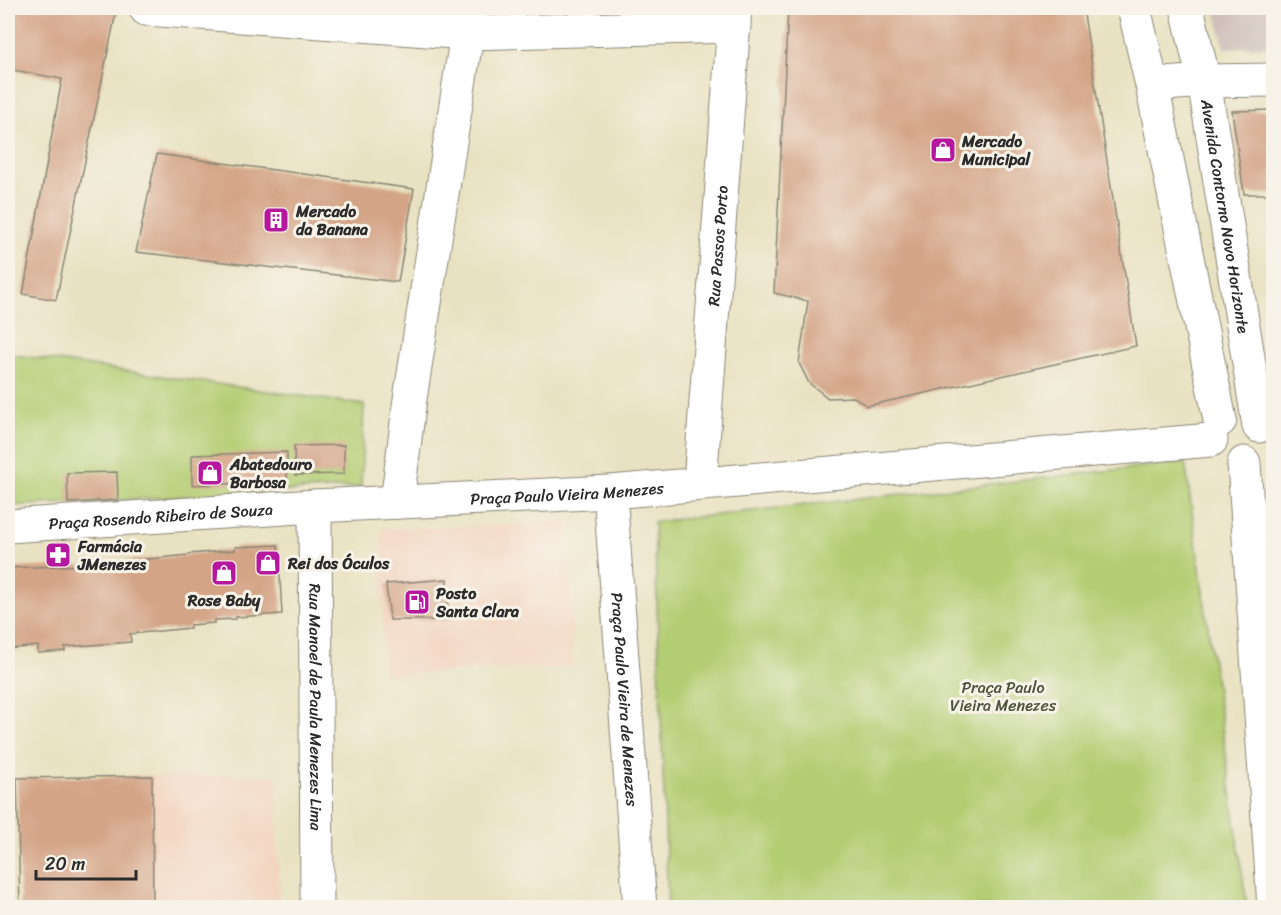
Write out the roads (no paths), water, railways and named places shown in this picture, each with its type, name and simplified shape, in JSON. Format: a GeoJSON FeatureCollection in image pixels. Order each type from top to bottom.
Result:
{"type":"FeatureCollection","features":[{"type":"Feature","properties":{"kind":"main road"},"geometry":{"type":"LineString","coordinates":[[1134,8],[1152,85],[1215,430],[1216,454],[1222,460],[1237,465],[1253,459],[1260,451],[1265,430],[1255,420],[1241,413],[1233,413],[1215,430]]}},
{"type":"Feature","properties":{"kind":"main road","name":"Avenida Contorno Novo Horizonte"},"geometry":{"type":"LineString","coordinates":[[1187,8],[1204,81],[1265,430]]}},
{"type":"Feature","properties":{"kind":"main road"},"geometry":{"type":"LineString","coordinates":[[146,9],[469,20],[735,17]]}},
{"type":"Feature","properties":{"kind":"main road","name":"Rua Passos Porto"},"geometry":{"type":"LineString","coordinates":[[700,483],[735,17]]}},
{"type":"Feature","properties":{"kind":"main road"},"geometry":{"type":"LineString","coordinates":[[397,502],[410,399],[469,20]]}},
{"type":"Feature","properties":{"kind":"main road"},"geometry":{"type":"LineString","coordinates":[[1152,85],[1204,81],[1274,80]]}},
{"type":"Feature","properties":{"kind":"main road","name":"Praça Paulo Vieira Menezes"},"geometry":{"type":"LineString","coordinates":[[315,506],[610,492],[1215,430]]}},
{"type":"Feature","properties":{"kind":"main road"},"geometry":{"type":"LineString","coordinates":[[1244,463],[1274,907]]}},
{"type":"Feature","properties":{"kind":"main road","name":"Praça Paulo Vieira de Menezes"},"geometry":{"type":"LineString","coordinates":[[610,492],[640,908]]}},
{"type":"Feature","properties":{"kind":"main road","name":"Praça Rosendo Ribeiro de Souza"},"geometry":{"type":"LineString","coordinates":[[8,526],[315,506]]}},
{"type":"Feature","properties":{"kind":"main road","name":"Rua Manoel de Paula Menezes Lima"},"geometry":{"type":"LineString","coordinates":[[315,506],[317,908]]}},
{"type":"Feature","properties":{"kind":"place","name":"Mercado Municipal"},"geometry":{"type":"Point","coordinates":[943,150]}},
{"type":"Feature","properties":{"kind":"place","name":"Mercado da Banana"},"geometry":{"type":"Point","coordinates":[276,220]}},
{"type":"Feature","properties":{"kind":"place","name":"Abatedouro Barbosa"},"geometry":{"type":"Point","coordinates":[210,473]}},
{"type":"Feature","properties":{"kind":"place","name":"Farmácia JMenezes"},"geometry":{"type":"Point","coordinates":[58,555]}},
{"type":"Feature","properties":{"kind":"place","name":"Rei dos Óculos"},"geometry":{"type":"Point","coordinates":[268,563]}},
{"type":"Feature","properties":{"kind":"place","name":"Rose Baby"},"geometry":{"type":"Point","coordinates":[224,573]}},
{"type":"Feature","properties":{"kind":"place","name":"Posto Santa Clara"},"geometry":{"type":"Point","coordinates":[417,602]}}]}
